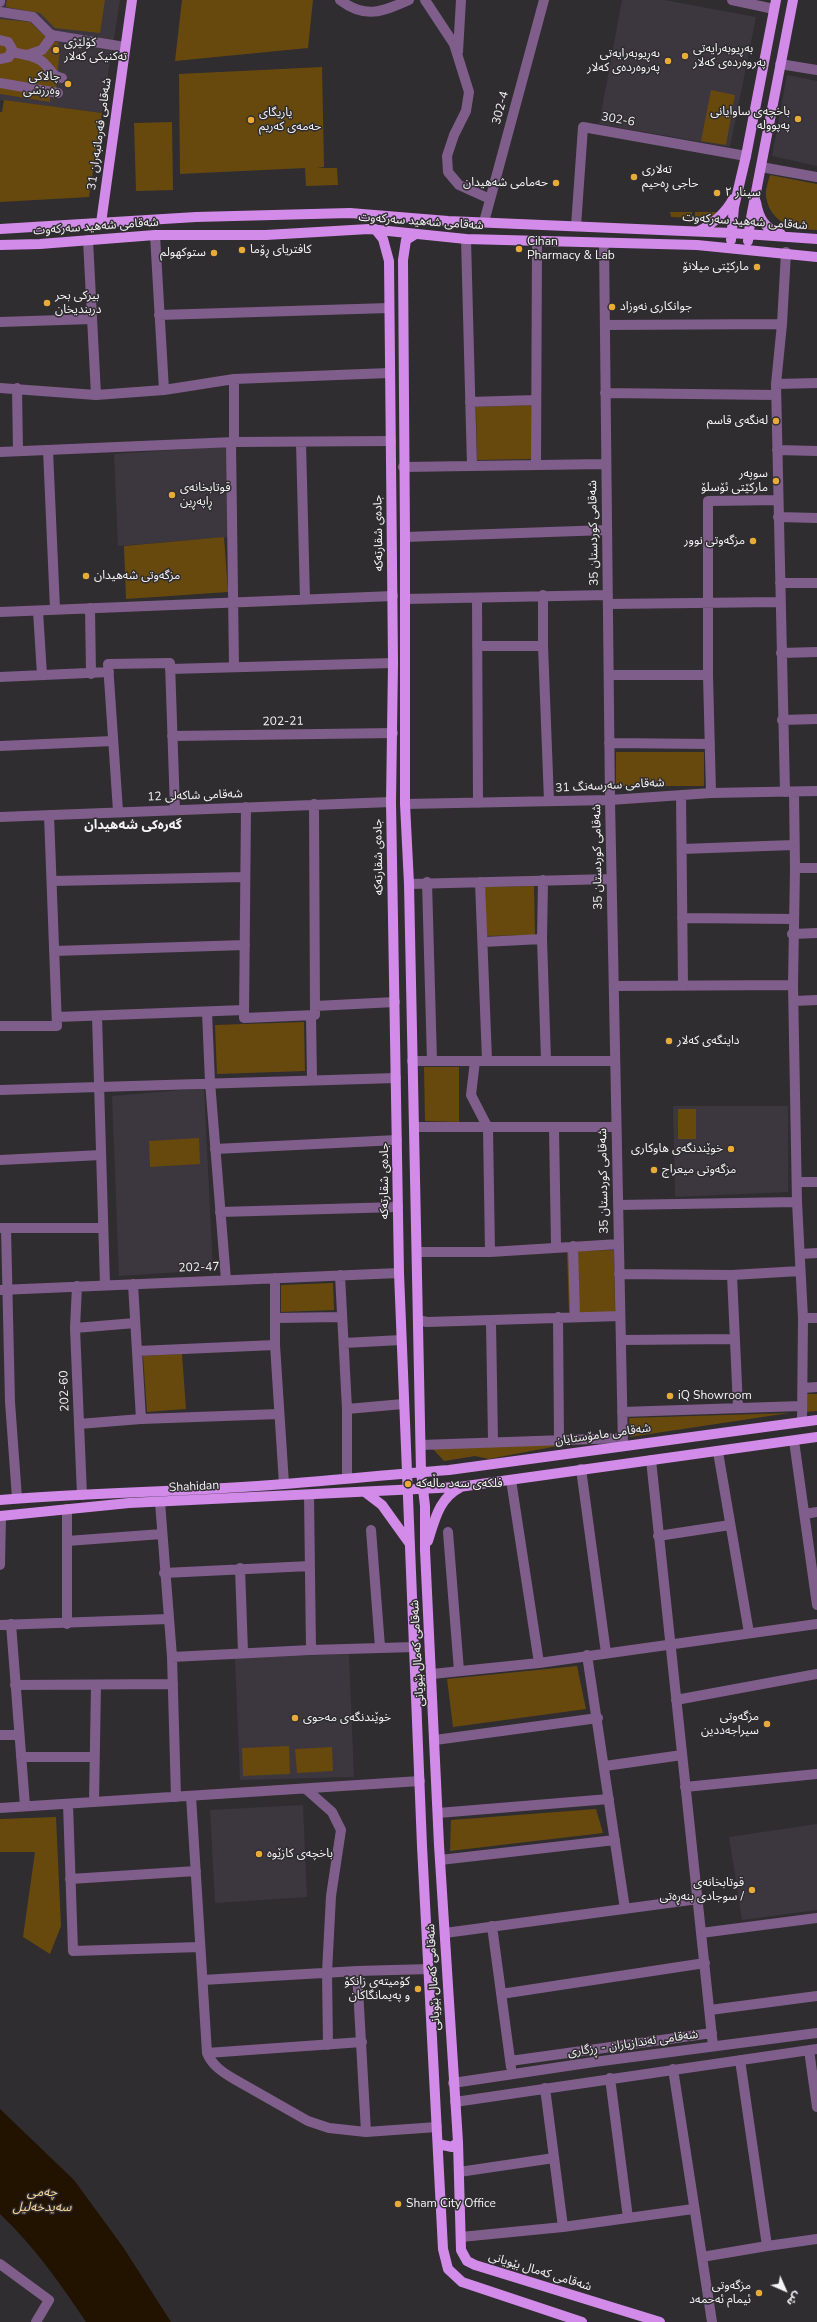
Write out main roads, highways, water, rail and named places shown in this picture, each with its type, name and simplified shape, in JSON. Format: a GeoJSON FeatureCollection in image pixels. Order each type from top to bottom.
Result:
{"type":"FeatureCollection","features":[{"type":"Feature","properties":{"kind":"main road","name":"شەقامی فەرمانبەران 31"},"geometry":{"type":"LineString","coordinates":[[101,223],[132,0]]}},
{"type":"Feature","properties":{"kind":"main road"},"geometry":{"type":"LineString","coordinates":[[748,249],[755,198],[793,0]]}},
{"type":"Feature","properties":{"kind":"main road"},"geometry":{"type":"LineString","coordinates":[[730,247],[734,207],[746,156],[775,4]]}},
{"type":"Feature","properties":{"kind":"main road"},"geometry":{"type":"LineString","coordinates":[[697,231],[712,224],[724,213],[738,188]]}},
{"type":"Feature","properties":{"kind":"main road"},"geometry":{"type":"LineString","coordinates":[[755,198],[758,212],[764,224],[775,232],[793,238]]}},
{"type":"Feature","properties":{"kind":"main road","name":"شەقامی شەهید سەرکەوت"},"geometry":{"type":"LineString","coordinates":[[0,229],[196,217],[350,213],[484,222],[697,231],[817,239]]}},
{"type":"Feature","properties":{"kind":"main road","name":"شەقامی شەهید سەرکەوت"},"geometry":{"type":"LineString","coordinates":[[0,245],[40,244],[155,235],[266,235],[374,229],[414,235],[466,239],[730,247],[817,256]]}},
{"type":"Feature","properties":{"kind":"main road","name":"جادەی شقارتەکە"},"geometry":{"type":"LineString","coordinates":[[374,229],[383,239],[389,261],[389,374],[393,596],[393,734],[391,802],[399,1273],[403,1404],[408,1458],[406,1474],[407,1489]]}},
{"type":"Feature","properties":{"kind":"main road"},"geometry":{"type":"LineString","coordinates":[[414,235],[406,240],[403,260],[403,467],[406,599],[405,804],[409,884],[423,1488],[462,1486],[511,1480],[817,1437]]}},
{"type":"Feature","properties":{"kind":"main road"},"geometry":{"type":"LineString","coordinates":[[389,261],[403,260]]}},
{"type":"Feature","properties":{"kind":"main road"},"geometry":{"type":"LineString","coordinates":[[395,1022],[411,1020]]}},
{"type":"Feature","properties":{"kind":"main road","name":"شەقامی مامۆستایان"},"geometry":{"type":"LineString","coordinates":[[128,1498],[449,1470],[623,1442],[817,1420]]}},
{"type":"Feature","properties":{"kind":"main road"},"geometry":{"type":"LineString","coordinates":[[425,1550],[442,1504],[450,1494],[462,1486]]}},
{"type":"Feature","properties":{"kind":"main road","name":"Shahidan"},"geometry":{"type":"LineString","coordinates":[[1,1516],[66,1509],[128,1498],[160,1502],[423,1488]]}},
{"type":"Feature","properties":{"kind":"main road","name":"شەقامی کەمال بێویانی"},"geometry":{"type":"LineString","coordinates":[[423,1488],[439,1845],[458,2142],[460,2237],[463,2256],[471,2264],[660,2322]]}},
{"type":"Feature","properties":{"kind":"main road","name":"شەقامی کەمال بێویانی"},"geometry":{"type":"LineString","coordinates":[[407,1489],[415,1647],[422,1846],[430,1969],[443,2249],[445,2262],[451,2273],[458,2280],[582,2322]]}},
{"type":"Feature","properties":{"kind":"main road"},"geometry":{"type":"LineString","coordinates":[[365,1492],[382,1505],[410,1544]]}},
{"type":"Feature","properties":{"kind":"main road"},"geometry":{"type":"LineString","coordinates":[[0,1500],[82,1495],[128,1498]]}},
{"type":"Feature","properties":{"kind":"main road"},"geometry":{"type":"LineString","coordinates":[[422,1846],[434,1842],[439,1845]]}},
{"type":"Feature","properties":{"kind":"main road"},"geometry":{"type":"LineString","coordinates":[[438,2144],[452,2147],[458,2142]]}},
{"type":"Feature","properties":{"kind":"water","name":"چەمی سەیدخەلیل"},"geometry":{"type":"Polygon","coordinates":[[[0,2109],[74,2180],[123,2247],[171,2322],[86,2322],[46,2265],[0,2214],[0,2109]]]}},
{"type":"Feature","properties":{"kind":"place","name":"کۆلێژی تەکنیکی کەلار"},"geometry":{"type":"Point","coordinates":[56,50]}},
{"type":"Feature","properties":{"kind":"place","name":"بەڕیوبەرایەتی پەروەردەی کەلار"},"geometry":{"type":"Point","coordinates":[685,56]}},
{"type":"Feature","properties":{"kind":"place","name":"ىەڕیوبەرایەتی پەروەردەی کەلار"},"geometry":{"type":"Point","coordinates":[668,61]}},
{"type":"Feature","properties":{"kind":"place","name":"چالاکی وەرزشی"},"geometry":{"type":"Point","coordinates":[68,84]}},
{"type":"Feature","properties":{"kind":"place","name":"باخچەی ساوایانی پەپوولە"},"geometry":{"type":"Point","coordinates":[798,119]}},
{"type":"Feature","properties":{"kind":"place","name":"یاریگای ‌حەمەی کەریم"},"geometry":{"type":"Point","coordinates":[251,120]}},
{"type":"Feature","properties":{"kind":"place","name":"تەلاری حاجی ڕەحیم"},"geometry":{"type":"Point","coordinates":[634,177]}},
{"type":"Feature","properties":{"kind":"place","name":"حەمامی شەهیدان"},"geometry":{"type":"Point","coordinates":[556,183]}},
{"type":"Feature","properties":{"kind":"place","name":"سینار ٢"},"geometry":{"type":"Point","coordinates":[717,193]}},
{"type":"Feature","properties":{"kind":"place","name":"Cihan Pharmacy & Lab"},"geometry":{"type":"Point","coordinates":[519,249]}},
{"type":"Feature","properties":{"kind":"place","name":"کافتریای ڕۆما"},"geometry":{"type":"Point","coordinates":[242,250]}},
{"type":"Feature","properties":{"kind":"place","name":"ستوكهولم"},"geometry":{"type":"Point","coordinates":[214,253]}},
{"type":"Feature","properties":{"kind":"place","name":"مارکێتی میلانۆ"},"geometry":{"type":"Point","coordinates":[757,267]}},
{"type":"Feature","properties":{"kind":"place","name":"بيركى بحر دربنديخان"},"geometry":{"type":"Point","coordinates":[47,303]}},
{"type":"Feature","properties":{"kind":"place","name":"جوانکاری نەوزاد"},"geometry":{"type":"Point","coordinates":[612,307]}},
{"type":"Feature","properties":{"kind":"place","name":"لەنگەی قاسم"},"geometry":{"type":"Point","coordinates":[776,421]}},
{"type":"Feature","properties":{"kind":"place","name":"سوپەر مارکێتی ئۆسلۆ"},"geometry":{"type":"Point","coordinates":[776,481]}},
{"type":"Feature","properties":{"kind":"place","name":"قوتابخانەی ڕاپەڕین"},"geometry":{"type":"Point","coordinates":[172,495]}},
{"type":"Feature","properties":{"kind":"place","name":"مزگەوتی نوور"},"geometry":{"type":"Point","coordinates":[753,541]}},
{"type":"Feature","properties":{"kind":"place","name":"مزگەوتی شەهیدان"},"geometry":{"type":"Point","coordinates":[86,576]}},
{"type":"Feature","properties":{"kind":"place","name":"داینگەی کەلار"},"geometry":{"type":"Point","coordinates":[669,1041]}},
{"type":"Feature","properties":{"kind":"place","name":"خوێندنگەی هاوکاری"},"geometry":{"type":"Point","coordinates":[731,1149]}},
{"type":"Feature","properties":{"kind":"place","name":"مزگەوتی میعراج"},"geometry":{"type":"Point","coordinates":[654,1170]}},
{"type":"Feature","properties":{"kind":"place","name":"iQ Showroom"},"geometry":{"type":"Point","coordinates":[670,1396]}},
{"type":"Feature","properties":{"kind":"place","name":"فلکەی سەد ماڵەکە"},"geometry":{"type":"Point","coordinates":[408,1484]}},
{"type":"Feature","properties":{"kind":"place","name":"خوێندنگەی مەحوی"},"geometry":{"type":"Point","coordinates":[295,1718]}},
{"type":"Feature","properties":{"kind":"place","name":"مزگەوتی سیراجەددین"},"geometry":{"type":"Point","coordinates":[767,1724]}},
{"type":"Feature","properties":{"kind":"place","name":"باخچەی کازێوە"},"geometry":{"type":"Point","coordinates":[259,1854]}},
{"type":"Feature","properties":{"kind":"place","name":"قوتابخانەی سوجادی بنەڕەتی /"},"geometry":{"type":"Point","coordinates":[752,1890]}},
{"type":"Feature","properties":{"kind":"place","name":"کۆمیتەی زانکۆ و پەیمانگاکان"},"geometry":{"type":"Point","coordinates":[418,1989]}},
{"type":"Feature","properties":{"kind":"place","name":"Sham City Office"},"geometry":{"type":"Point","coordinates":[398,2204]}},
{"type":"Feature","properties":{"kind":"place","name":"مزگەوتی ئیمام ئەحمەد"},"geometry":{"type":"Point","coordinates":[759,2293]}},
{"type":"Feature","properties":{"kind":"district","name":"گەرەکی شەهیدان"},"geometry":{"type":"Point","coordinates":[133,826]}}]}
